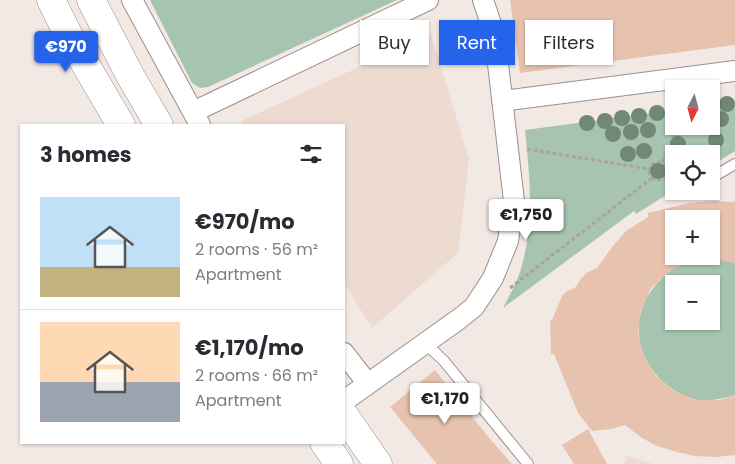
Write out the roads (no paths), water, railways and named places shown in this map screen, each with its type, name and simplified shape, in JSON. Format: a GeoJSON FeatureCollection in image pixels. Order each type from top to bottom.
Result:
{"type":"FeatureCollection","features":[{"type":"Feature","properties":{"kind":"main road"},"geometry":{"type":"LineString","coordinates":[[51,0],[71,40],[120,124]]}},
{"type":"Feature","properties":{"kind":"main road"},"geometry":{"type":"LineString","coordinates":[[90,0],[158,124]]}},
{"type":"Feature","properties":{"kind":"main road"},"geometry":{"type":"LineString","coordinates":[[345,416],[378,464]]}},
{"type":"Feature","properties":{"kind":"main road"},"geometry":{"type":"LineString","coordinates":[[325,444],[339,464]]}},
{"type":"Feature","properties":{"kind":"street"},"geometry":{"type":"LineString","coordinates":[[132,0],[197,118],[428,0]]}},
{"type":"Feature","properties":{"kind":"street"},"geometry":{"type":"LineString","coordinates":[[345,400],[474,307],[493,278],[508,241],[514,200],[491,24],[483,0]]}},
{"type":"Feature","properties":{"kind":"street"},"geometry":{"type":"LineString","coordinates":[[502,101],[735,70]]}},
{"type":"Feature","properties":{"kind":"street"},"geometry":{"type":"LineString","coordinates":[[345,354],[368,384]]}},
{"type":"Feature","properties":{"kind":"lane"},"geometry":{"type":"LineString","coordinates":[[720,173],[735,164]]}},
{"type":"Feature","properties":{"kind":"lane"},"geometry":{"type":"LineString","coordinates":[[425,344],[444,361],[528,464]]}}]}
